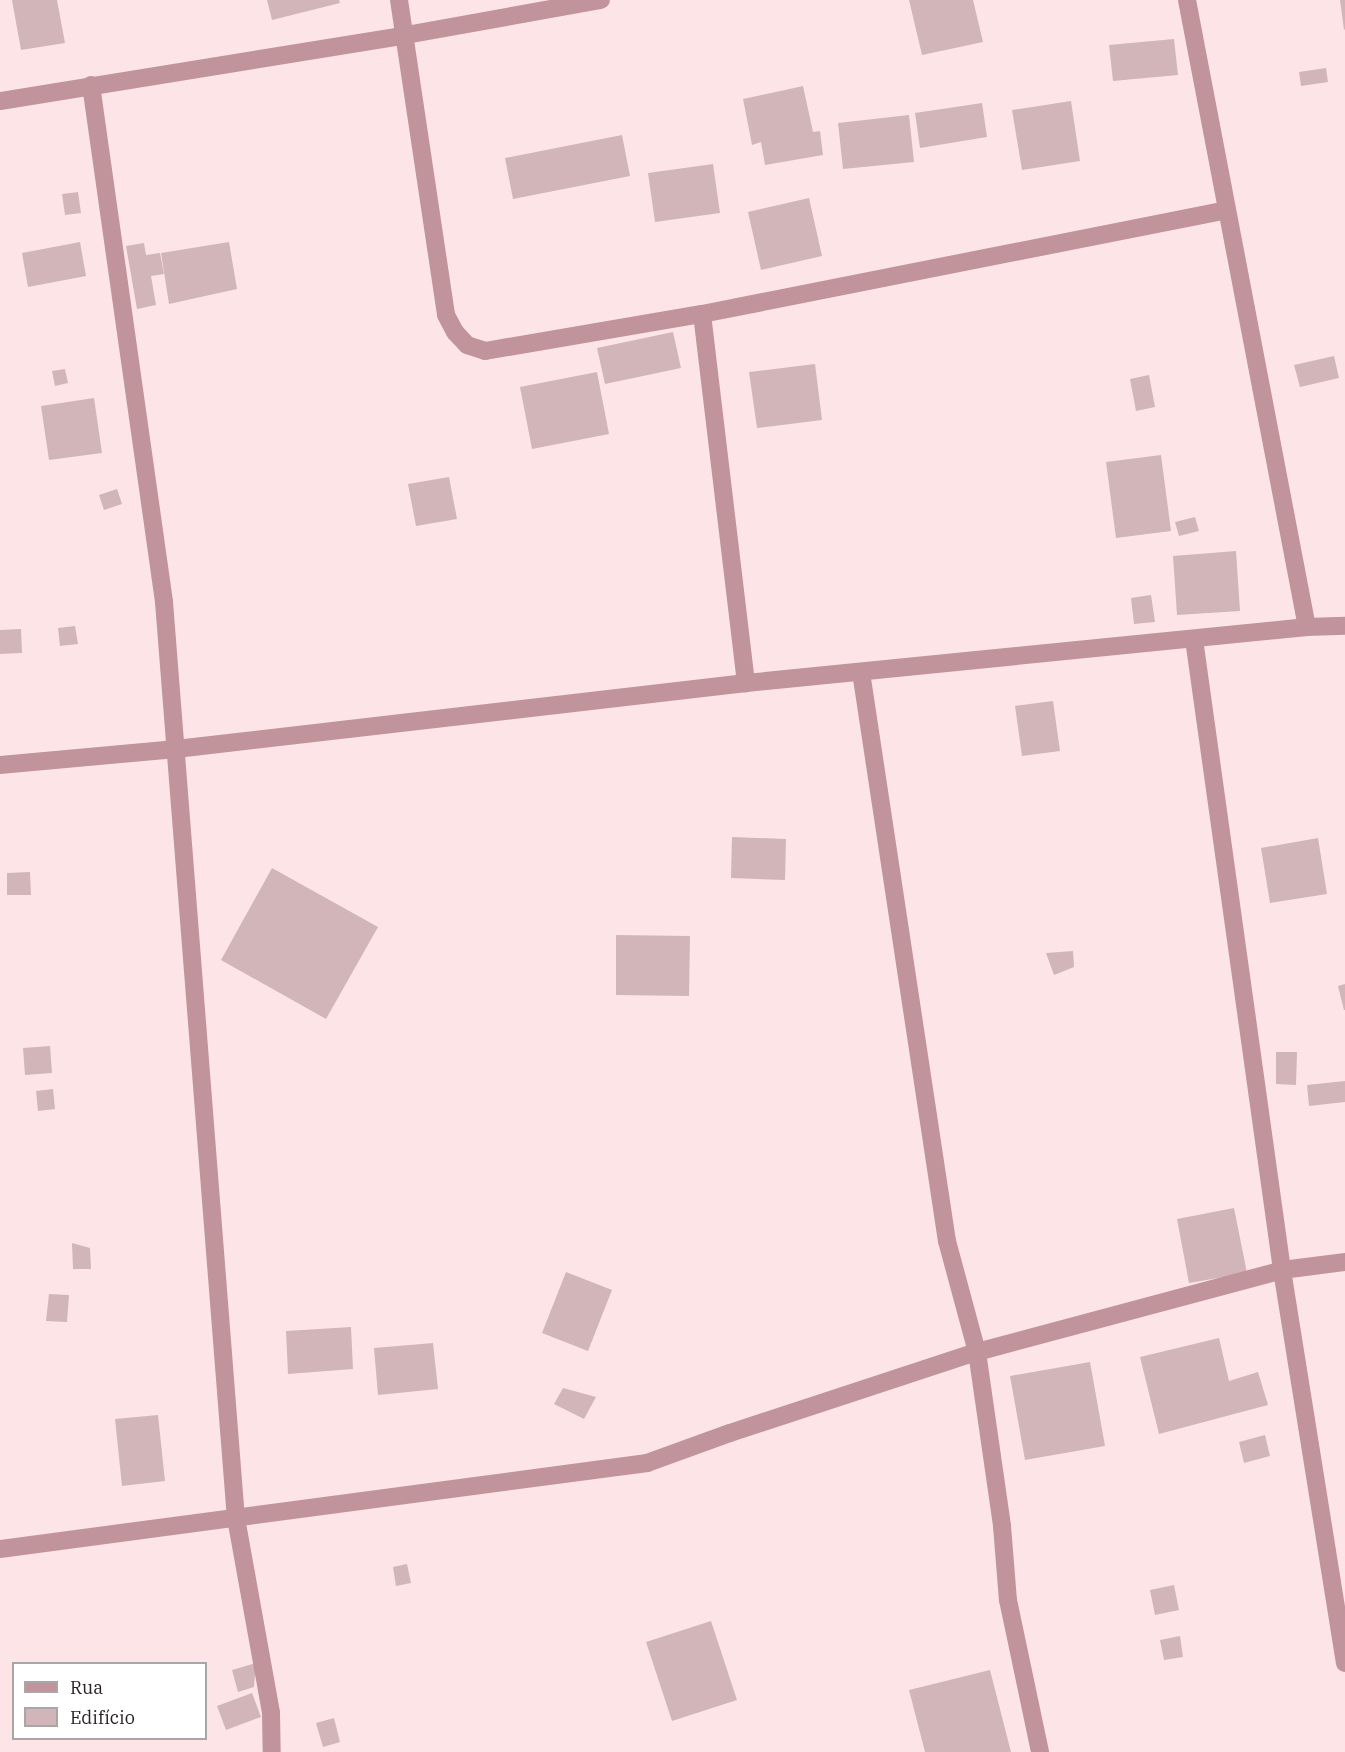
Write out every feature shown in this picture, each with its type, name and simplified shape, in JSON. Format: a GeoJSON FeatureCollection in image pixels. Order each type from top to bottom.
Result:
{"type":"FeatureCollection","features":[{"type":"Feature","properties":{"kind":"street"},"geometry":{"type":"LineString","coordinates":[[399,0],[446,315],[455,332],[467,345],[485,351],[702,314],[1227,210]]}},
{"type":"Feature","properties":{"kind":"street"},"geometry":{"type":"LineString","coordinates":[[0,101],[406,35],[601,0]]}},
{"type":"Feature","properties":{"kind":"street"},"geometry":{"type":"LineString","coordinates":[[1187,0],[1306,627]]}},
{"type":"Feature","properties":{"kind":"street"},"geometry":{"type":"LineString","coordinates":[[91,85],[164,602],[236,1518],[271,1713],[272,1752]]}},
{"type":"Feature","properties":{"kind":"street"},"geometry":{"type":"LineString","coordinates":[[702,314],[746,683]]}},
{"type":"Feature","properties":{"kind":"street"},"geometry":{"type":"LineString","coordinates":[[0,765],[176,749],[746,683],[1306,627],[1345,626]]}},
{"type":"Feature","properties":{"kind":"street"},"geometry":{"type":"LineString","coordinates":[[1194,639],[1282,1270],[1345,1663]]}},
{"type":"Feature","properties":{"kind":"street"},"geometry":{"type":"LineString","coordinates":[[861,672],[947,1240],[977,1352],[1002,1526],[1008,1600],[1040,1752]]}},
{"type":"Feature","properties":{"kind":"street"},"geometry":{"type":"LineString","coordinates":[[0,1549],[647,1463],[730,1432],[977,1352],[1282,1270],[1345,1262]]}},
{"type":"Feature","properties":{"kind":"building"},"geometry":{"type":"Polygon","coordinates":[[[12,0],[57,0],[65,43],[21,50],[12,0]]]}},
{"type":"Feature","properties":{"kind":"building"},"geometry":{"type":"Polygon","coordinates":[[[267,0],[339,0],[340,3],[272,20],[267,0]]]}},
{"type":"Feature","properties":{"kind":"building"},"geometry":{"type":"Polygon","coordinates":[[[909,0],[973,0],[983,42],[922,55],[909,0]]]}},
{"type":"Feature","properties":{"kind":"building"},"geometry":{"type":"Polygon","coordinates":[[[1340,0],[1345,0],[1344,30],[1340,0]]]}},
{"type":"Feature","properties":{"kind":"building"},"geometry":{"type":"Polygon","coordinates":[[[1174,39],[1178,75],[1113,81],[1109,45],[1174,39]]]}},
{"type":"Feature","properties":{"kind":"building"},"geometry":{"type":"Polygon","coordinates":[[[1326,68],[1328,82],[1301,86],[1299,72],[1326,68]]]}},
{"type":"Feature","properties":{"kind":"building"},"geometry":{"type":"Polygon","coordinates":[[[803,86],[813,132],[820,131],[823,155],[765,165],[761,142],[752,145],[743,99],[803,86]]]}},
{"type":"Feature","properties":{"kind":"building"},"geometry":{"type":"Polygon","coordinates":[[[1071,101],[1080,161],[1022,170],[1012,110],[1071,101]]]}},
{"type":"Feature","properties":{"kind":"building"},"geometry":{"type":"Polygon","coordinates":[[[982,103],[987,137],[920,148],[915,113],[982,103]]]}},
{"type":"Feature","properties":{"kind":"building"},"geometry":{"type":"Polygon","coordinates":[[[909,115],[914,162],[843,169],[838,123],[909,115]]]}},
{"type":"Feature","properties":{"kind":"building"},"geometry":{"type":"Polygon","coordinates":[[[622,135],[630,176],[513,199],[505,158],[622,135]]]}},
{"type":"Feature","properties":{"kind":"building"},"geometry":{"type":"Polygon","coordinates":[[[713,164],[720,213],[655,222],[648,173],[713,164]]]}},
{"type":"Feature","properties":{"kind":"building"},"geometry":{"type":"Polygon","coordinates":[[[78,192],[81,213],[65,215],[62,194],[78,192]]]}},
{"type":"Feature","properties":{"kind":"building"},"geometry":{"type":"Polygon","coordinates":[[[809,198],[822,256],[761,270],[748,212],[809,198]]]}},
{"type":"Feature","properties":{"kind":"building"},"geometry":{"type":"Polygon","coordinates":[[[80,242],[86,276],[28,287],[22,253],[80,242]]]}},
{"type":"Feature","properties":{"kind":"building"},"geometry":{"type":"Polygon","coordinates":[[[229,242],[237,289],[169,304],[161,253],[229,242]]]}},
{"type":"Feature","properties":{"kind":"building"},"geometry":{"type":"Polygon","coordinates":[[[144,243],[146,255],[160,253],[164,274],[151,276],[156,305],[137,309],[126,246],[144,243]]]}},
{"type":"Feature","properties":{"kind":"building"},"geometry":{"type":"Polygon","coordinates":[[[673,332],[681,368],[605,384],[597,348],[673,332]]]}},
{"type":"Feature","properties":{"kind":"building"},"geometry":{"type":"Polygon","coordinates":[[[1334,356],[1339,378],[1300,387],[1294,365],[1334,356]]]}},
{"type":"Feature","properties":{"kind":"building"},"geometry":{"type":"Polygon","coordinates":[[[815,364],[822,420],[757,428],[749,372],[815,364]]]}},
{"type":"Feature","properties":{"kind":"building"},"geometry":{"type":"Polygon","coordinates":[[[65,369],[68,383],[55,386],[52,371],[65,369]]]}},
{"type":"Feature","properties":{"kind":"building"},"geometry":{"type":"Polygon","coordinates":[[[597,372],[609,434],[532,449],[520,387],[597,372]]]}},
{"type":"Feature","properties":{"kind":"building"},"geometry":{"type":"Polygon","coordinates":[[[1149,375],[1155,407],[1136,411],[1130,379],[1149,375]]]}},
{"type":"Feature","properties":{"kind":"building"},"geometry":{"type":"Polygon","coordinates":[[[94,398],[102,453],[49,460],[41,406],[94,398]]]}},
{"type":"Feature","properties":{"kind":"building"},"geometry":{"type":"Polygon","coordinates":[[[1161,455],[1171,531],[1116,538],[1106,462],[1161,455]]]}},
{"type":"Feature","properties":{"kind":"building"},"geometry":{"type":"Polygon","coordinates":[[[449,477],[457,519],[416,526],[408,484],[449,477]]]}},
{"type":"Feature","properties":{"kind":"building"},"geometry":{"type":"Polygon","coordinates":[[[117,489],[122,504],[104,510],[99,495],[117,489]]]}},
{"type":"Feature","properties":{"kind":"building"},"geometry":{"type":"Polygon","coordinates":[[[1195,517],[1199,531],[1179,536],[1175,522],[1195,517]]]}},
{"type":"Feature","properties":{"kind":"building"},"geometry":{"type":"Polygon","coordinates":[[[1236,551],[1240,611],[1177,615],[1173,556],[1236,551]]]}},
{"type":"Feature","properties":{"kind":"building"},"geometry":{"type":"Polygon","coordinates":[[[1151,595],[1155,622],[1134,624],[1131,598],[1151,595]]]}},
{"type":"Feature","properties":{"kind":"building"},"geometry":{"type":"Polygon","coordinates":[[[75,626],[78,644],[60,646],[58,628],[75,626]]]}},
{"type":"Feature","properties":{"kind":"building"},"geometry":{"type":"Polygon","coordinates":[[[21,629],[22,653],[0,654],[0,630],[21,629]]]}},
{"type":"Feature","properties":{"kind":"building"},"geometry":{"type":"Polygon","coordinates":[[[1053,701],[1060,751],[1022,756],[1015,706],[1053,701]]]}},
{"type":"Feature","properties":{"kind":"building"},"geometry":{"type":"Polygon","coordinates":[[[732,837],[786,839],[785,880],[731,878],[732,837]]]}},
{"type":"Feature","properties":{"kind":"building"},"geometry":{"type":"Polygon","coordinates":[[[1318,838],[1327,894],[1270,903],[1261,848],[1318,838]]]}},
{"type":"Feature","properties":{"kind":"building"},"geometry":{"type":"Polygon","coordinates":[[[272,868],[378,927],[326,1019],[221,960],[272,868]]]}},
{"type":"Feature","properties":{"kind":"building"},"geometry":{"type":"Polygon","coordinates":[[[30,872],[31,895],[7,895],[7,873],[30,872]]]}},
{"type":"Feature","properties":{"kind":"building"},"geometry":{"type":"Polygon","coordinates":[[[616,935],[690,936],[689,996],[616,995],[616,935]]]}},
{"type":"Feature","properties":{"kind":"building"},"geometry":{"type":"Polygon","coordinates":[[[1073,951],[1074,967],[1054,975],[1046,953],[1073,951]]]}},
{"type":"Feature","properties":{"kind":"building"},"geometry":{"type":"Polygon","coordinates":[[[1345,984],[1345,1010],[1344,1010],[1338,986],[1345,984]]]}},
{"type":"Feature","properties":{"kind":"building"},"geometry":{"type":"Polygon","coordinates":[[[50,1046],[52,1073],[25,1075],[23,1048],[50,1046]]]}},
{"type":"Feature","properties":{"kind":"building"},"geometry":{"type":"Polygon","coordinates":[[[1276,1052],[1297,1052],[1296,1085],[1276,1084],[1276,1052]]]}},
{"type":"Feature","properties":{"kind":"building"},"geometry":{"type":"Polygon","coordinates":[[[1345,1081],[1345,1102],[1309,1106],[1307,1085],[1345,1081]]]}},
{"type":"Feature","properties":{"kind":"building"},"geometry":{"type":"Polygon","coordinates":[[[53,1089],[55,1109],[38,1111],[36,1091],[53,1089]]]}},
{"type":"Feature","properties":{"kind":"building"},"geometry":{"type":"Polygon","coordinates":[[[1234,1208],[1247,1273],[1189,1283],[1177,1219],[1234,1208]]]}},
{"type":"Feature","properties":{"kind":"building"},"geometry":{"type":"Polygon","coordinates":[[[72,1243],[90,1248],[91,1269],[73,1269],[72,1243]]]}},
{"type":"Feature","properties":{"kind":"building"},"geometry":{"type":"Polygon","coordinates":[[[566,1272],[612,1290],[588,1351],[542,1333],[566,1272]]]}},
{"type":"Feature","properties":{"kind":"building"},"geometry":{"type":"Polygon","coordinates":[[[49,1294],[69,1295],[67,1322],[46,1321],[49,1294]]]}},
{"type":"Feature","properties":{"kind":"building"},"geometry":{"type":"Polygon","coordinates":[[[351,1327],[353,1369],[288,1374],[286,1331],[351,1327]]]}},
{"type":"Feature","properties":{"kind":"building"},"geometry":{"type":"Polygon","coordinates":[[[1219,1338],[1229,1381],[1258,1372],[1268,1405],[1159,1434],[1140,1357],[1219,1338]]]}},
{"type":"Feature","properties":{"kind":"building"},"geometry":{"type":"Polygon","coordinates":[[[433,1343],[438,1389],[378,1395],[374,1348],[433,1343]]]}},
{"type":"Feature","properties":{"kind":"building"},"geometry":{"type":"Polygon","coordinates":[[[1090,1362],[1105,1446],[1025,1460],[1010,1376],[1090,1362]]]}},
{"type":"Feature","properties":{"kind":"building"},"geometry":{"type":"Polygon","coordinates":[[[563,1388],[596,1397],[584,1419],[554,1404],[563,1388]]]}},
{"type":"Feature","properties":{"kind":"building"},"geometry":{"type":"Polygon","coordinates":[[[158,1415],[165,1481],[122,1486],[115,1419],[158,1415]]]}},
{"type":"Feature","properties":{"kind":"building"},"geometry":{"type":"Polygon","coordinates":[[[1265,1435],[1270,1456],[1244,1463],[1239,1442],[1265,1435]]]}},
{"type":"Feature","properties":{"kind":"building"},"geometry":{"type":"Polygon","coordinates":[[[407,1564],[411,1583],[396,1586],[393,1567],[407,1564]]]}},
{"type":"Feature","properties":{"kind":"building"},"geometry":{"type":"Polygon","coordinates":[[[1174,1585],[1179,1610],[1155,1615],[1150,1590],[1174,1585]]]}},
{"type":"Feature","properties":{"kind":"building"},"geometry":{"type":"Polygon","coordinates":[[[711,1621],[737,1700],[672,1721],[646,1642],[711,1621]]]}},
{"type":"Feature","properties":{"kind":"building"},"geometry":{"type":"Polygon","coordinates":[[[1180,1636],[1183,1657],[1164,1660],[1160,1640],[1180,1636]]]}},
{"type":"Feature","properties":{"kind":"building"},"geometry":{"type":"Polygon","coordinates":[[[256,1663],[254,1687],[238,1692],[232,1670],[256,1663]]]}},
{"type":"Feature","properties":{"kind":"building"},"geometry":{"type":"Polygon","coordinates":[[[990,1670],[1011,1752],[925,1752],[909,1690],[990,1670]]]}},
{"type":"Feature","properties":{"kind":"building"},"geometry":{"type":"Polygon","coordinates":[[[252,1693],[261,1717],[226,1730],[217,1706],[252,1693]]]}},
{"type":"Feature","properties":{"kind":"building"},"geometry":{"type":"Polygon","coordinates":[[[334,1718],[340,1742],[323,1747],[316,1723],[334,1718]]]}}]}
